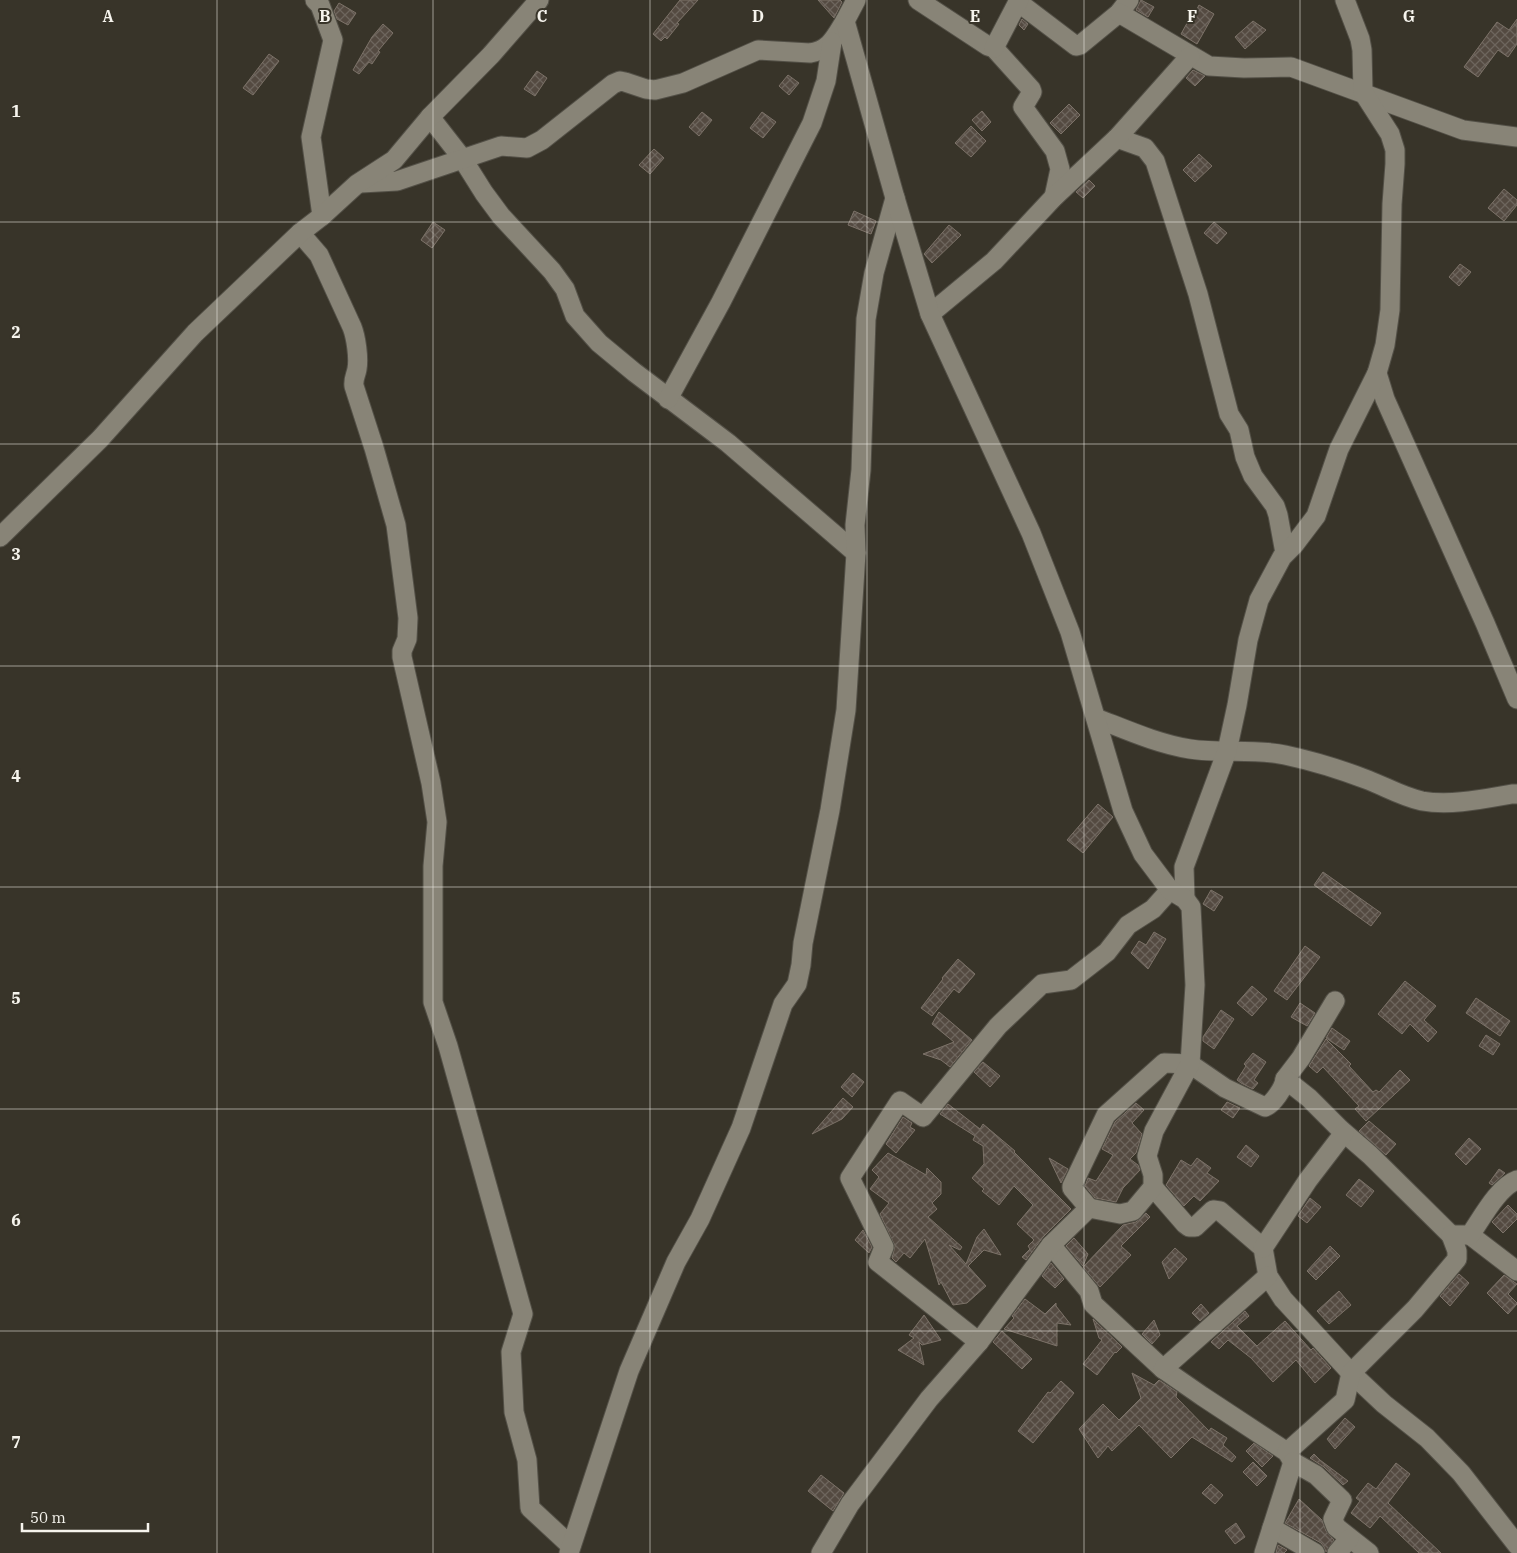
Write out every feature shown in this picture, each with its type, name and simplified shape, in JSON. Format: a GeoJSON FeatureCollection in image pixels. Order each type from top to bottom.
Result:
{"type":"FeatureCollection","features":[{"type":"Feature","properties":{"kind":"street"},"geometry":{"type":"LineString","coordinates":[[315,0],[320,5],[333,40],[311,137],[322,216]]}},
{"type":"Feature","properties":{"kind":"street"},"geometry":{"type":"LineString","coordinates":[[0,537],[100,439],[195,333],[300,233],[357,184],[390,163],[430,118],[491,55],[539,0]]}},
{"type":"Feature","properties":{"kind":"street"},"geometry":{"type":"LineString","coordinates":[[357,184],[397,181],[501,146],[527,148],[542,140],[612,84],[620,81],[656,90],[683,83],[753,51],[762,49],[810,53],[822,50],[832,42],[856,0]]}},
{"type":"Feature","properties":{"kind":"street"},"geometry":{"type":"LineString","coordinates":[[918,0],[988,46],[994,48],[1032,92],[1023,107],[1055,150],[1060,169],[1054,197]]}},
{"type":"Feature","properties":{"kind":"street"},"geometry":{"type":"LineString","coordinates":[[979,1342],[878,1262],[884,1247],[850,1178],[900,1101],[923,1117],[998,1026],[1042,984],[1071,980],[1107,952],[1128,926],[1177,894],[1184,867],[1227,751],[1248,640],[1259,600],[1285,553],[1294,545],[1316,516],[1339,449],[1377,373],[1385,345],[1390,310],[1395,150],[1390,134],[1362,92],[1362,50],[1360,39],[1345,0]]}},
{"type":"Feature","properties":{"kind":"street"},"geometry":{"type":"LineString","coordinates":[[994,48],[1018,1],[1076,46],[1080,45],[1124,7],[1190,56],[1209,66],[1244,68],[1291,67],[1463,130],[1517,137]]}},
{"type":"Feature","properties":{"kind":"street"},"geometry":{"type":"LineString","coordinates":[[845,21],[930,314],[1031,533],[1070,632],[1124,810],[1143,854],[1177,894],[1191,907],[1195,985],[1190,1064],[1154,1132],[1147,1156],[1153,1175],[1153,1187],[1133,1211],[1120,1214],[1089,1208],[1072,1188],[1106,1115],[1164,1063],[1190,1064],[1225,1088],[1264,1107],[1268,1106],[1301,1058],[1335,1001]]}},
{"type":"Feature","properties":{"kind":"street"},"geometry":{"type":"LineString","coordinates":[[668,398],[721,302],[812,123],[826,81],[832,42]]}},
{"type":"Feature","properties":{"kind":"street"},"geometry":{"type":"LineString","coordinates":[[930,314],[990,264],[1054,197],[1117,138],[1190,56]]}},
{"type":"Feature","properties":{"kind":"street"},"geometry":{"type":"LineString","coordinates":[[430,118],[462,158],[501,216],[552,271],[565,289],[575,316],[599,343],[728,443],[856,553]]}},
{"type":"Feature","properties":{"kind":"street"},"geometry":{"type":"LineString","coordinates":[[1117,138],[1144,148],[1155,161],[1198,294],[1229,414],[1239,430],[1245,457],[1253,476],[1275,506],[1282,528],[1285,553]]}},
{"type":"Feature","properties":{"kind":"street"},"geometry":{"type":"LineString","coordinates":[[300,233],[320,255],[354,333],[357,367],[353,381],[354,386],[396,525],[408,618],[407,639],[402,650],[402,657],[431,783],[437,822],[433,866],[432,1002],[448,1046],[523,1314],[511,1352],[514,1412],[527,1460],[530,1508],[570,1550],[629,1370],[676,1262],[700,1220],[741,1128],[783,1004],[796,984],[802,965],[803,943],[830,810],[846,710],[856,553],[855,525],[860,470],[866,319],[874,273],[895,198]]}},
{"type":"Feature","properties":{"kind":"street"},"geometry":{"type":"LineString","coordinates":[[1377,373],[1385,399],[1486,623],[1517,699]]}},
{"type":"Feature","properties":{"kind":"street"},"geometry":{"type":"LineString","coordinates":[[1096,718],[1142,736],[1191,749],[1267,752],[1309,760],[1366,779],[1422,801],[1446,803],[1517,794]]}},
{"type":"Feature","properties":{"kind":"street"},"geometry":{"type":"LineString","coordinates":[[1264,1553],[1290,1457],[1345,1400],[1352,1373],[1414,1309],[1457,1259],[1457,1250],[1451,1235],[1370,1155],[1344,1133],[1309,1098],[1285,1079]]}},
{"type":"Feature","properties":{"kind":"street"},"geometry":{"type":"LineString","coordinates":[[1262,1248],[1308,1180],[1344,1133]]}},
{"type":"Feature","properties":{"kind":"street"},"geometry":{"type":"LineString","coordinates":[[1470,1235],[1500,1192],[1507,1184],[1517,1180]]}},
{"type":"Feature","properties":{"kind":"street"},"geometry":{"type":"LineString","coordinates":[[1153,1187],[1189,1227],[1195,1227],[1216,1209],[1262,1248],[1268,1276],[1283,1300],[1384,1404],[1427,1438],[1462,1473],[1517,1544]]}},
{"type":"Feature","properties":{"kind":"street"},"geometry":{"type":"LineString","coordinates":[[821,1553],[850,1504],[929,1399],[979,1342],[1052,1245],[1089,1208]]}},
{"type":"Feature","properties":{"kind":"street"},"geometry":{"type":"LineString","coordinates":[[1451,1235],[1470,1235],[1517,1271]]}},
{"type":"Feature","properties":{"kind":"street"},"geometry":{"type":"LineString","coordinates":[[1052,1245],[1089,1292],[1093,1304],[1163,1369],[1316,1475],[1342,1500],[1333,1519],[1336,1527],[1368,1553]]}},
{"type":"Feature","properties":{"kind":"street"},"geometry":{"type":"LineString","coordinates":[[1163,1369],[1268,1276]]}},
{"type":"Feature","properties":{"kind":"street"},"geometry":{"type":"LineString","coordinates":[[1272,1528],[1315,1553]]}},
{"type":"Feature","properties":{"kind":"street"},"geometry":{"type":"LineString","coordinates":[[1337,1553],[1349,1538]]}},
{"type":"Feature","properties":{"kind":"building"},"geometry":{"type":"Polygon","coordinates":[[[680,0],[698,0],[677,23],[679,24],[667,39],[665,37],[661,41],[653,34],[680,0]]]}},
{"type":"Feature","properties":{"kind":"building"},"geometry":{"type":"Polygon","coordinates":[[[818,0],[840,0],[842,2],[834,18],[818,0]]]}},
{"type":"Feature","properties":{"kind":"building"},"geometry":{"type":"Polygon","coordinates":[[[1141,0],[1154,7],[1148,17],[1136,10],[1141,0]]]}},
{"type":"Feature","properties":{"kind":"building"},"geometry":{"type":"Polygon","coordinates":[[[339,3],[356,13],[348,25],[337,19],[334,11],[339,3]]]}},
{"type":"Feature","properties":{"kind":"building"},"geometry":{"type":"Polygon","coordinates":[[[1199,5],[1214,14],[1197,44],[1181,34],[1199,5]]]}},
{"type":"Feature","properties":{"kind":"building"},"geometry":{"type":"Polygon","coordinates":[[[1022,19],[1028,24],[1024,30],[1019,25],[1022,19]]]}},
{"type":"Feature","properties":{"kind":"building"},"geometry":{"type":"Polygon","coordinates":[[[1517,19],[1517,44],[1508,57],[1498,50],[1478,77],[1464,67],[1497,22],[1509,30],[1517,19]]]}},
{"type":"Feature","properties":{"kind":"building"},"geometry":{"type":"Polygon","coordinates":[[[1253,21],[1266,30],[1245,49],[1235,37],[1253,21]]]}},
{"type":"Feature","properties":{"kind":"building"},"geometry":{"type":"Polygon","coordinates":[[[383,24],[393,33],[378,51],[380,52],[372,64],[369,62],[359,74],[353,70],[372,37],[383,24]]]}},
{"type":"Feature","properties":{"kind":"building"},"geometry":{"type":"Polygon","coordinates":[[[269,54],[279,61],[253,95],[243,88],[269,54]]]}},
{"type":"Feature","properties":{"kind":"building"},"geometry":{"type":"Polygon","coordinates":[[[1193,70],[1205,76],[1195,86],[1186,78],[1193,70]]]}},
{"type":"Feature","properties":{"kind":"building"},"geometry":{"type":"Polygon","coordinates":[[[537,71],[547,78],[535,96],[524,89],[537,71]]]}},
{"type":"Feature","properties":{"kind":"building"},"geometry":{"type":"Polygon","coordinates":[[[788,75],[799,83],[789,95],[779,86],[788,75]]]}},
{"type":"Feature","properties":{"kind":"building"},"geometry":{"type":"Polygon","coordinates":[[[1069,104],[1080,115],[1061,134],[1050,123],[1069,104]]]}},
{"type":"Feature","properties":{"kind":"building"},"geometry":{"type":"Polygon","coordinates":[[[982,111],[991,122],[982,131],[972,120],[982,111]]]}},
{"type":"Feature","properties":{"kind":"building"},"geometry":{"type":"Polygon","coordinates":[[[702,112],[712,120],[699,136],[689,127],[702,112]]]}},
{"type":"Feature","properties":{"kind":"building"},"geometry":{"type":"Polygon","coordinates":[[[762,112],[776,122],[763,138],[750,128],[762,112]]]}},
{"type":"Feature","properties":{"kind":"building"},"geometry":{"type":"Polygon","coordinates":[[[971,126],[986,141],[971,157],[955,143],[971,126]]]}},
{"type":"Feature","properties":{"kind":"building"},"geometry":{"type":"Polygon","coordinates":[[[654,149],[664,158],[650,174],[639,165],[654,149]]]}},
{"type":"Feature","properties":{"kind":"building"},"geometry":{"type":"Polygon","coordinates":[[[1199,154],[1212,166],[1195,182],[1183,170],[1199,154]]]}},
{"type":"Feature","properties":{"kind":"building"},"geometry":{"type":"Polygon","coordinates":[[[1089,180],[1095,186],[1083,198],[1076,192],[1089,180]]]}},
{"type":"Feature","properties":{"kind":"building"},"geometry":{"type":"Polygon","coordinates":[[[1504,189],[1517,200],[1517,205],[1504,221],[1488,208],[1504,189]]]}},
{"type":"Feature","properties":{"kind":"building"},"geometry":{"type":"Polygon","coordinates":[[[854,211],[876,221],[871,234],[848,225],[854,211]]]}},
{"type":"Feature","properties":{"kind":"building"},"geometry":{"type":"Polygon","coordinates":[[[433,222],[445,230],[432,248],[421,240],[433,222]]]}},
{"type":"Feature","properties":{"kind":"building"},"geometry":{"type":"Polygon","coordinates":[[[1214,222],[1227,233],[1217,244],[1204,233],[1214,222]]]}},
{"type":"Feature","properties":{"kind":"building"},"geometry":{"type":"Polygon","coordinates":[[[949,225],[961,235],[932,263],[924,254],[949,225]]]}},
{"type":"Feature","properties":{"kind":"building"},"geometry":{"type":"Polygon","coordinates":[[[1460,264],[1471,272],[1459,286],[1449,277],[1460,264]]]}},
{"type":"Feature","properties":{"kind":"building"},"geometry":{"type":"Polygon","coordinates":[[[1098,804],[1113,817],[1083,853],[1067,840],[1098,804]]]}},
{"type":"Feature","properties":{"kind":"building"},"geometry":{"type":"Polygon","coordinates":[[[1323,872],[1381,913],[1371,926],[1314,885],[1323,872]]]}},
{"type":"Feature","properties":{"kind":"building"},"geometry":{"type":"Polygon","coordinates":[[[1211,890],[1223,897],[1214,911],[1203,904],[1211,890]]]}},
{"type":"Feature","properties":{"kind":"building"},"geometry":{"type":"Polygon","coordinates":[[[1154,932],[1166,939],[1148,969],[1131,953],[1139,941],[1146,945],[1154,932]]]}},
{"type":"Feature","properties":{"kind":"building"},"geometry":{"type":"Polygon","coordinates":[[[1305,946],[1320,957],[1287,1000],[1274,991],[1305,946]]]}},
{"type":"Feature","properties":{"kind":"building"},"geometry":{"type":"Polygon","coordinates":[[[958,959],[975,974],[959,993],[954,989],[932,1016],[921,1008],[958,959]]]}},
{"type":"Feature","properties":{"kind":"building"},"geometry":{"type":"Polygon","coordinates":[[[1405,981],[1436,1006],[1424,1020],[1437,1032],[1428,1042],[1410,1024],[1402,1034],[1378,1014],[1405,981]]]}},
{"type":"Feature","properties":{"kind":"building"},"geometry":{"type":"Polygon","coordinates":[[[1252,986],[1267,999],[1252,1016],[1237,1003],[1252,986]]]}},
{"type":"Feature","properties":{"kind":"building"},"geometry":{"type":"Polygon","coordinates":[[[1476,998],[1510,1021],[1500,1036],[1466,1013],[1476,998]]]}},
{"type":"Feature","properties":{"kind":"building"},"geometry":{"type":"Polygon","coordinates":[[[1300,1003],[1315,1013],[1307,1026],[1291,1017],[1300,1003]]]}},
{"type":"Feature","properties":{"kind":"building"},"geometry":{"type":"Polygon","coordinates":[[[1221,1010],[1234,1019],[1214,1049],[1203,1041],[1203,1037],[1221,1010]]]}},
{"type":"Feature","properties":{"kind":"building"},"geometry":{"type":"Polygon","coordinates":[[[939,1012],[972,1040],[950,1067],[941,1060],[923,1054],[954,1042],[932,1024],[939,1012]]]}},
{"type":"Feature","properties":{"kind":"building"},"geometry":{"type":"Polygon","coordinates":[[[1332,1028],[1350,1041],[1344,1050],[1326,1038],[1332,1028]]]}},
{"type":"Feature","properties":{"kind":"building"},"geometry":{"type":"Polygon","coordinates":[[[1486,1035],[1500,1044],[1493,1055],[1479,1046],[1486,1035]]]}},
{"type":"Feature","properties":{"kind":"building"},"geometry":{"type":"Polygon","coordinates":[[[1326,1039],[1351,1064],[1349,1066],[1373,1092],[1376,1090],[1379,1092],[1400,1070],[1410,1080],[1366,1121],[1355,1109],[1359,1106],[1323,1067],[1317,1073],[1309,1066],[1326,1039]]]}},
{"type":"Feature","properties":{"kind":"building"},"geometry":{"type":"Polygon","coordinates":[[[1253,1053],[1266,1062],[1254,1080],[1258,1083],[1253,1089],[1237,1080],[1246,1066],[1244,1064],[1253,1053]]]}},
{"type":"Feature","properties":{"kind":"building"},"geometry":{"type":"Polygon","coordinates":[[[983,1062],[1000,1076],[990,1087],[974,1072],[983,1062]]]}},
{"type":"Feature","properties":{"kind":"building"},"geometry":{"type":"Polygon","coordinates":[[[853,1073],[864,1082],[852,1097],[841,1087],[853,1073]]]}},
{"type":"Feature","properties":{"kind":"building"},"geometry":{"type":"Polygon","coordinates":[[[843,1098],[853,1107],[842,1119],[812,1134],[843,1098]]]}},
{"type":"Feature","properties":{"kind":"building"},"geometry":{"type":"Polygon","coordinates":[[[1227,1102],[1240,1108],[1233,1118],[1221,1110],[1227,1102]]]}},
{"type":"Feature","properties":{"kind":"building"},"geometry":{"type":"Polygon","coordinates":[[[1136,1103],[1144,1110],[1132,1123],[1142,1134],[1136,1153],[1130,1159],[1138,1165],[1140,1170],[1123,1188],[1116,1202],[1095,1198],[1085,1186],[1088,1178],[1096,1181],[1113,1155],[1102,1149],[1115,1122],[1136,1103]]]}},
{"type":"Feature","properties":{"kind":"building"},"geometry":{"type":"Polygon","coordinates":[[[948,1104],[980,1129],[983,1124],[1015,1151],[1071,1209],[1043,1237],[1026,1260],[1022,1257],[1030,1249],[1028,1246],[1034,1240],[1017,1224],[1033,1205],[1014,1186],[999,1205],[982,1191],[984,1189],[972,1178],[984,1164],[983,1146],[973,1140],[975,1136],[940,1114],[948,1104]]]}},
{"type":"Feature","properties":{"kind":"building"},"geometry":{"type":"Polygon","coordinates":[[[903,1117],[912,1123],[910,1127],[915,1130],[896,1153],[886,1144],[903,1117]]]}},
{"type":"Feature","properties":{"kind":"building"},"geometry":{"type":"Polygon","coordinates":[[[1369,1121],[1396,1144],[1386,1155],[1359,1131],[1369,1121]]]}},
{"type":"Feature","properties":{"kind":"building"},"geometry":{"type":"Polygon","coordinates":[[[1469,1138],[1481,1149],[1466,1165],[1455,1154],[1469,1138]]]}},
{"type":"Feature","properties":{"kind":"building"},"geometry":{"type":"Polygon","coordinates":[[[1246,1145],[1259,1156],[1251,1167],[1237,1157],[1246,1145]]]}},
{"type":"Feature","properties":{"kind":"building"},"geometry":{"type":"Polygon","coordinates":[[[888,1153],[926,1175],[927,1168],[941,1182],[941,1194],[932,1203],[937,1209],[928,1217],[962,1247],[960,1250],[949,1245],[966,1264],[977,1237],[984,1229],[1001,1255],[984,1250],[968,1266],[986,1286],[967,1303],[953,1305],[941,1282],[939,1285],[925,1239],[910,1258],[904,1253],[896,1262],[892,1258],[895,1246],[880,1214],[889,1203],[870,1189],[879,1177],[872,1170],[888,1153]]]}},
{"type":"Feature","properties":{"kind":"building"},"geometry":{"type":"Polygon","coordinates":[[[1049,1158],[1068,1169],[1061,1183],[1049,1158]]]}},
{"type":"Feature","properties":{"kind":"building"},"geometry":{"type":"Polygon","coordinates":[[[1197,1158],[1211,1168],[1207,1173],[1219,1181],[1200,1201],[1194,1196],[1184,1206],[1166,1185],[1181,1160],[1191,1166],[1197,1158]]]}},
{"type":"Feature","properties":{"kind":"building"},"geometry":{"type":"Polygon","coordinates":[[[1499,1169],[1505,1173],[1492,1185],[1489,1183],[1499,1169]]]}},
{"type":"Feature","properties":{"kind":"building"},"geometry":{"type":"Polygon","coordinates":[[[1359,1179],[1374,1191],[1361,1207],[1346,1195],[1359,1179]]]}},
{"type":"Feature","properties":{"kind":"building"},"geometry":{"type":"Polygon","coordinates":[[[1310,1198],[1321,1207],[1307,1223],[1298,1216],[1310,1198]]]}},
{"type":"Feature","properties":{"kind":"building"},"geometry":{"type":"Polygon","coordinates":[[[1508,1205],[1517,1214],[1517,1219],[1503,1233],[1492,1222],[1508,1205]]]}},
{"type":"Feature","properties":{"kind":"building"},"geometry":{"type":"Polygon","coordinates":[[[1146,1213],[1150,1217],[1121,1246],[1131,1255],[1100,1287],[1083,1267],[1123,1225],[1136,1222],[1146,1213]]]}},
{"type":"Feature","properties":{"kind":"building"},"geometry":{"type":"Polygon","coordinates":[[[863,1230],[872,1247],[869,1253],[855,1240],[863,1230]]]}},
{"type":"Feature","properties":{"kind":"building"},"geometry":{"type":"Polygon","coordinates":[[[1074,1238],[1088,1254],[1083,1266],[1066,1246],[1074,1238]]]}},
{"type":"Feature","properties":{"kind":"building"},"geometry":{"type":"Polygon","coordinates":[[[1330,1246],[1340,1256],[1316,1280],[1307,1271],[1330,1246]]]}},
{"type":"Feature","properties":{"kind":"building"},"geometry":{"type":"Polygon","coordinates":[[[1175,1248],[1187,1259],[1169,1279],[1162,1262],[1175,1248]]]}},
{"type":"Feature","properties":{"kind":"building"},"geometry":{"type":"Polygon","coordinates":[[[1051,1263],[1064,1279],[1055,1288],[1042,1276],[1051,1263]]]}},
{"type":"Feature","properties":{"kind":"building"},"geometry":{"type":"Polygon","coordinates":[[[1459,1274],[1469,1283],[1450,1306],[1440,1296],[1459,1274]]]}},
{"type":"Feature","properties":{"kind":"building"},"geometry":{"type":"Polygon","coordinates":[[[1504,1275],[1517,1284],[1508,1294],[1517,1304],[1508,1314],[1487,1293],[1504,1275]]]}},
{"type":"Feature","properties":{"kind":"building"},"geometry":{"type":"Polygon","coordinates":[[[1339,1291],[1351,1305],[1329,1324],[1317,1311],[1339,1291]]]}},
{"type":"Feature","properties":{"kind":"building"},"geometry":{"type":"Polygon","coordinates":[[[1025,1299],[1045,1314],[1056,1303],[1056,1306],[1071,1325],[1057,1323],[1057,1346],[1004,1329],[1014,1318],[1012,1316],[1025,1299]]]}},
{"type":"Feature","properties":{"kind":"building"},"geometry":{"type":"Polygon","coordinates":[[[1201,1304],[1209,1313],[1200,1321],[1192,1313],[1201,1304]]]}},
{"type":"Feature","properties":{"kind":"building"},"geometry":{"type":"Polygon","coordinates":[[[1245,1311],[1249,1316],[1237,1326],[1257,1346],[1285,1321],[1311,1350],[1313,1348],[1331,1368],[1315,1383],[1296,1360],[1273,1382],[1251,1358],[1228,1340],[1219,1349],[1211,1342],[1245,1311]]]}},
{"type":"Feature","properties":{"kind":"building"},"geometry":{"type":"Polygon","coordinates":[[[924,1315],[941,1340],[922,1345],[919,1342],[924,1365],[898,1350],[914,1338],[909,1335],[924,1315]]]}},
{"type":"Feature","properties":{"kind":"building"},"geometry":{"type":"Polygon","coordinates":[[[1093,1319],[1122,1347],[1115,1352],[1097,1375],[1083,1364],[1102,1340],[1099,1338],[1093,1319]]]}},
{"type":"Feature","properties":{"kind":"building"},"geometry":{"type":"Polygon","coordinates":[[[1154,1320],[1160,1335],[1152,1344],[1142,1334],[1154,1320]]]}},
{"type":"Feature","properties":{"kind":"building"},"geometry":{"type":"Polygon","coordinates":[[[1002,1331],[1032,1359],[1022,1369],[993,1342],[1002,1331]]]}},
{"type":"Feature","properties":{"kind":"building"},"geometry":{"type":"Polygon","coordinates":[[[1132,1373],[1154,1385],[1159,1380],[1177,1392],[1176,1397],[1209,1431],[1211,1428],[1227,1438],[1223,1445],[1236,1457],[1232,1462],[1192,1437],[1171,1458],[1139,1425],[1112,1451],[1108,1446],[1098,1458],[1079,1429],[1103,1404],[1119,1420],[1141,1398],[1132,1373]]]}},
{"type":"Feature","properties":{"kind":"building"},"geometry":{"type":"Polygon","coordinates":[[[1061,1381],[1074,1393],[1033,1443],[1018,1431],[1048,1392],[1050,1393],[1061,1381]]]}},
{"type":"Feature","properties":{"kind":"building"},"geometry":{"type":"Polygon","coordinates":[[[1345,1418],[1355,1427],[1335,1449],[1327,1439],[1345,1418]]]}},
{"type":"Feature","properties":{"kind":"building"},"geometry":{"type":"Polygon","coordinates":[[[1254,1443],[1273,1456],[1262,1467],[1246,1451],[1254,1443]]]}},
{"type":"Feature","properties":{"kind":"building"},"geometry":{"type":"Polygon","coordinates":[[[1314,1454],[1348,1481],[1343,1485],[1324,1467],[1310,1458],[1314,1454]]]}},
{"type":"Feature","properties":{"kind":"building"},"geometry":{"type":"Polygon","coordinates":[[[1253,1462],[1267,1476],[1257,1486],[1243,1472],[1253,1462]]]}},
{"type":"Feature","properties":{"kind":"building"},"geometry":{"type":"Polygon","coordinates":[[[1396,1463],[1410,1474],[1388,1503],[1441,1553],[1419,1553],[1380,1516],[1370,1528],[1351,1513],[1360,1501],[1356,1498],[1368,1483],[1376,1489],[1396,1463]]]}},
{"type":"Feature","properties":{"kind":"building"},"geometry":{"type":"Polygon","coordinates":[[[821,1475],[844,1493],[833,1511],[808,1491],[821,1475]]]}},
{"type":"Feature","properties":{"kind":"building"},"geometry":{"type":"Polygon","coordinates":[[[1211,1484],[1223,1495],[1215,1504],[1202,1493],[1211,1484]]]}},
{"type":"Feature","properties":{"kind":"building"},"geometry":{"type":"Polygon","coordinates":[[[1299,1499],[1322,1520],[1326,1531],[1334,1540],[1326,1552],[1321,1543],[1285,1523],[1299,1499]]]}},
{"type":"Feature","properties":{"kind":"building"},"geometry":{"type":"Polygon","coordinates":[[[1236,1523],[1245,1537],[1235,1544],[1225,1531],[1236,1523]]]}},
{"type":"Feature","properties":{"kind":"building"},"geometry":{"type":"Polygon","coordinates":[[[1278,1545],[1287,1550],[1284,1553],[1276,1553],[1278,1545]]]}}]}
